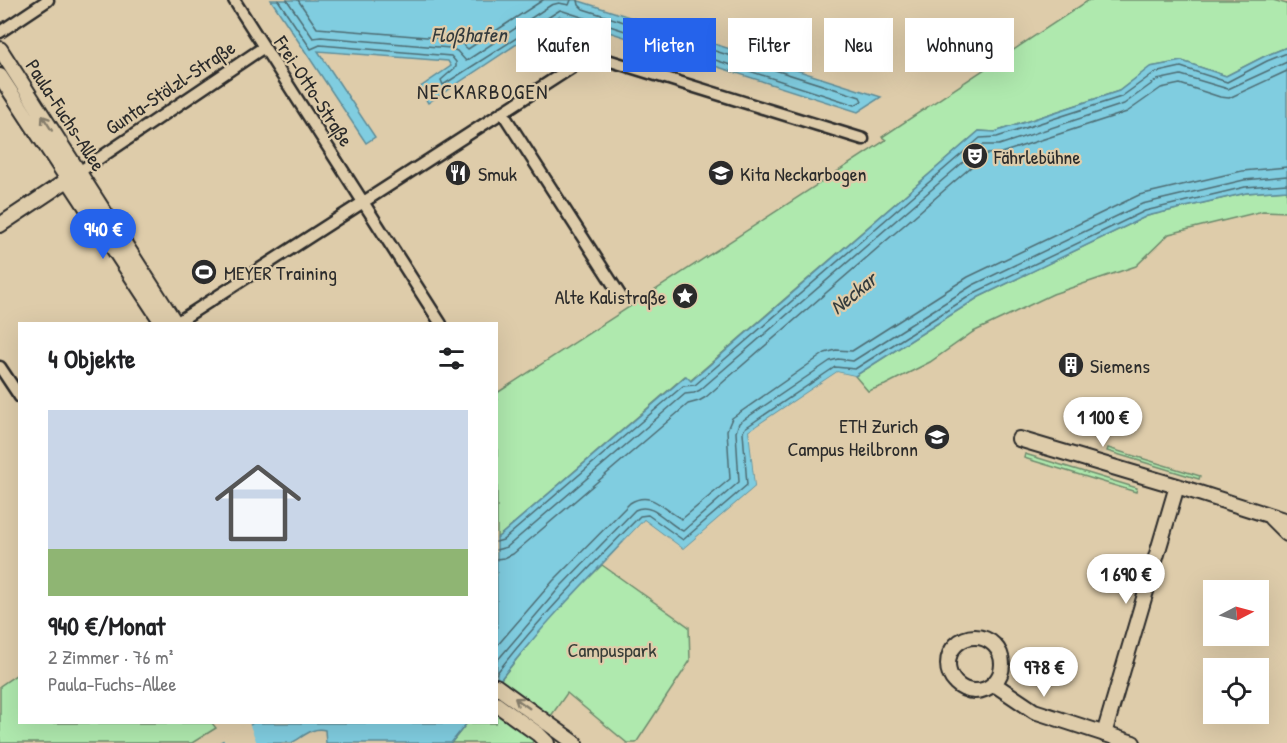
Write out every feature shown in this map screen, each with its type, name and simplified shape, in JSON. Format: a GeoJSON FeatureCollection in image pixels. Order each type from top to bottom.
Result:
{"type":"FeatureCollection","features":[{"type":"Feature","properties":{"kind":"street"},"geometry":{"type":"LineString","coordinates":[[0,32],[48,0]]}},
{"type":"Feature","properties":{"kind":"street","name":"Frei-Otto-Straße"},"geometry":{"type":"LineString","coordinates":[[234,0],[440,322]]}},
{"type":"Feature","properties":{"kind":"street","name":"Gunta-Stölzl-Straße"},"geometry":{"type":"LineString","coordinates":[[73,176],[264,47]]}},
{"type":"Feature","properties":{"kind":"street","name":"Paula-Fuchs-Allee"},"geometry":{"type":"LineString","coordinates":[[0,49],[73,176],[162,322]]}},
{"type":"Feature","properties":{"kind":"street"},"geometry":{"type":"LineString","coordinates":[[179,322],[585,59],[601,58],[863,138]]}},
{"type":"Feature","properties":{"kind":"street","name":"Paula-Fuchs-Allee"},"geometry":{"type":"LineString","coordinates":[[0,76],[175,322]]}},
{"type":"Feature","properties":{"kind":"street"},"geometry":{"type":"LineString","coordinates":[[502,112],[620,295]]}},
{"type":"Feature","properties":{"kind":"street"},"geometry":{"type":"LineString","coordinates":[[0,225],[73,176]]}},
{"type":"Feature","properties":{"kind":"street"},"geometry":{"type":"LineString","coordinates":[[0,367],[18,394]]}},
{"type":"Feature","properties":{"kind":"street"},"geometry":{"type":"LineString","coordinates":[[1019,439],[1287,521]]}},
{"type":"Feature","properties":{"kind":"street"},"geometry":{"type":"LineString","coordinates":[[1104,734],[1177,486]]}},
{"type":"Feature","properties":{"kind":"street"},"geometry":{"type":"LineString","coordinates":[[1267,515],[1287,510]]}},
{"type":"Feature","properties":{"kind":"street"},"geometry":{"type":"LineString","coordinates":[[1267,515],[1287,534]]}},
{"type":"Feature","properties":{"kind":"street"},"geometry":{"type":"LineString","coordinates":[[994,684],[1027,708],[1133,743]]}},
{"type":"Feature","properties":{"kind":"street"},"geometry":{"type":"LineString","coordinates":[[498,687],[548,721],[575,743]]}},
{"type":"Feature","properties":{"kind":"street"},"geometry":{"type":"LineString","coordinates":[[498,705],[543,739]]}},
{"type":"Feature","properties":{"kind":"green space"},"geometry":{"type":"Polygon","coordinates":[[[1089,0],[1273,0],[1287,4],[1287,47],[1226,76],[1182,61],[1151,67],[1119,91],[995,132],[979,131],[690,381],[685,376],[498,537],[498,392],[886,140],[882,137],[980,72],[1014,72],[1014,50],[1089,0]]]}},
{"type":"Feature","properties":{"kind":"green space"},"geometry":{"type":"Polygon","coordinates":[[[1287,190],[1287,212],[1263,211],[1169,234],[1136,266],[1053,294],[973,332],[930,362],[885,385],[868,391],[855,376],[979,297],[1147,216],[1246,193],[1287,190]]]}},
{"type":"Feature","properties":{"kind":"green space"},"geometry":{"type":"Polygon","coordinates":[[[1108,448],[1200,476],[1199,479],[1107,451],[1108,448]]]}},
{"type":"Feature","properties":{"kind":"green space"},"geometry":{"type":"Polygon","coordinates":[[[1025,454],[1137,488],[1136,492],[1024,458],[1025,454]]]}},
{"type":"Feature","properties":{"kind":"green space","name":"Campuspark"},"geometry":{"type":"Polygon","coordinates":[[[602,565],[689,627],[690,661],[636,743],[627,743],[567,693],[532,743],[451,743],[466,724],[498,724],[498,683],[570,596],[602,565]]]}},
{"type":"Feature","properties":{"kind":"green space"},"geometry":{"type":"Polygon","coordinates":[[[18,674],[18,724],[213,724],[216,728],[192,743],[0,743],[0,686],[18,674]]]}},
{"type":"Feature","properties":{"kind":"water","name":"Floßhafen"},"geometry":{"type":"Polygon","coordinates":[[[271,0],[576,0],[633,18],[623,18],[623,37],[611,33],[611,18],[559,16],[556,18],[516,18],[516,45],[428,103],[419,88],[451,66],[448,61],[318,51],[375,137],[366,143],[271,0]]]}},
{"type":"Feature","properties":{"kind":"water","name":"Floßhafen"},"geometry":{"type":"Polygon","coordinates":[[[716,45],[728,48],[728,70],[716,66],[716,45]]]}},
{"type":"Feature","properties":{"kind":"water","name":"Neckar"},"geometry":{"type":"Polygon","coordinates":[[[1287,47],[1287,190],[1246,193],[1147,216],[979,297],[855,376],[837,372],[749,431],[755,487],[683,549],[644,520],[549,620],[498,683],[498,537],[686,376],[691,381],[979,131],[995,132],[1119,91],[1150,67],[1182,61],[1226,76],[1287,47]]]}},
{"type":"Feature","properties":{"kind":"water","name":"Floßhafen"},"geometry":{"type":"Polygon","coordinates":[[[733,72],[802,72],[881,97],[858,112],[733,72]]]}},
{"type":"Feature","properties":{"kind":"water"},"geometry":{"type":"Polygon","coordinates":[[[251,724],[466,724],[451,743],[326,743],[325,730],[320,729],[311,731],[291,743],[219,743],[251,724]]]}},
{"type":"Feature","properties":{"kind":"pier"},"geometry":{"type":"Polygon","coordinates":[[[837,372],[855,376],[852,378],[838,376],[752,433],[757,488],[685,551],[681,552],[644,524],[626,543],[624,541],[644,520],[683,549],[755,487],[749,431],[837,372]]]}},
{"type":"Feature","properties":{"kind":"pier"},"geometry":{"type":"Polygon","coordinates":[[[249,724],[257,743],[225,743],[222,737],[249,724]]]}},
{"type":"Feature","properties":{"kind":"place","name":"Fährlebühne"},"geometry":{"type":"Point","coordinates":[975,156]}},
{"type":"Feature","properties":{"kind":"place","name":"Smuk"},"geometry":{"type":"Point","coordinates":[458,173]}},
{"type":"Feature","properties":{"kind":"place","name":"Kita Neckarbogen"},"geometry":{"type":"Point","coordinates":[721,173]}},
{"type":"Feature","properties":{"kind":"place","name":"MEYER Training"},"geometry":{"type":"Point","coordinates":[204,272]}},
{"type":"Feature","properties":{"kind":"place","name":"Alte Kalistraße"},"geometry":{"type":"Point","coordinates":[685,296]}},
{"type":"Feature","properties":{"kind":"place","name":"Siemens"},"geometry":{"type":"Point","coordinates":[1071,365]}},
{"type":"Feature","properties":{"kind":"place","name":"ETH Zurich Campus Heilbronn"},"geometry":{"type":"Point","coordinates":[937,437]}},
{"type":"Feature","properties":{"kind":"district","name":"NECKARBOGEN"},"geometry":{"type":"Point","coordinates":[483,91]}}]}
